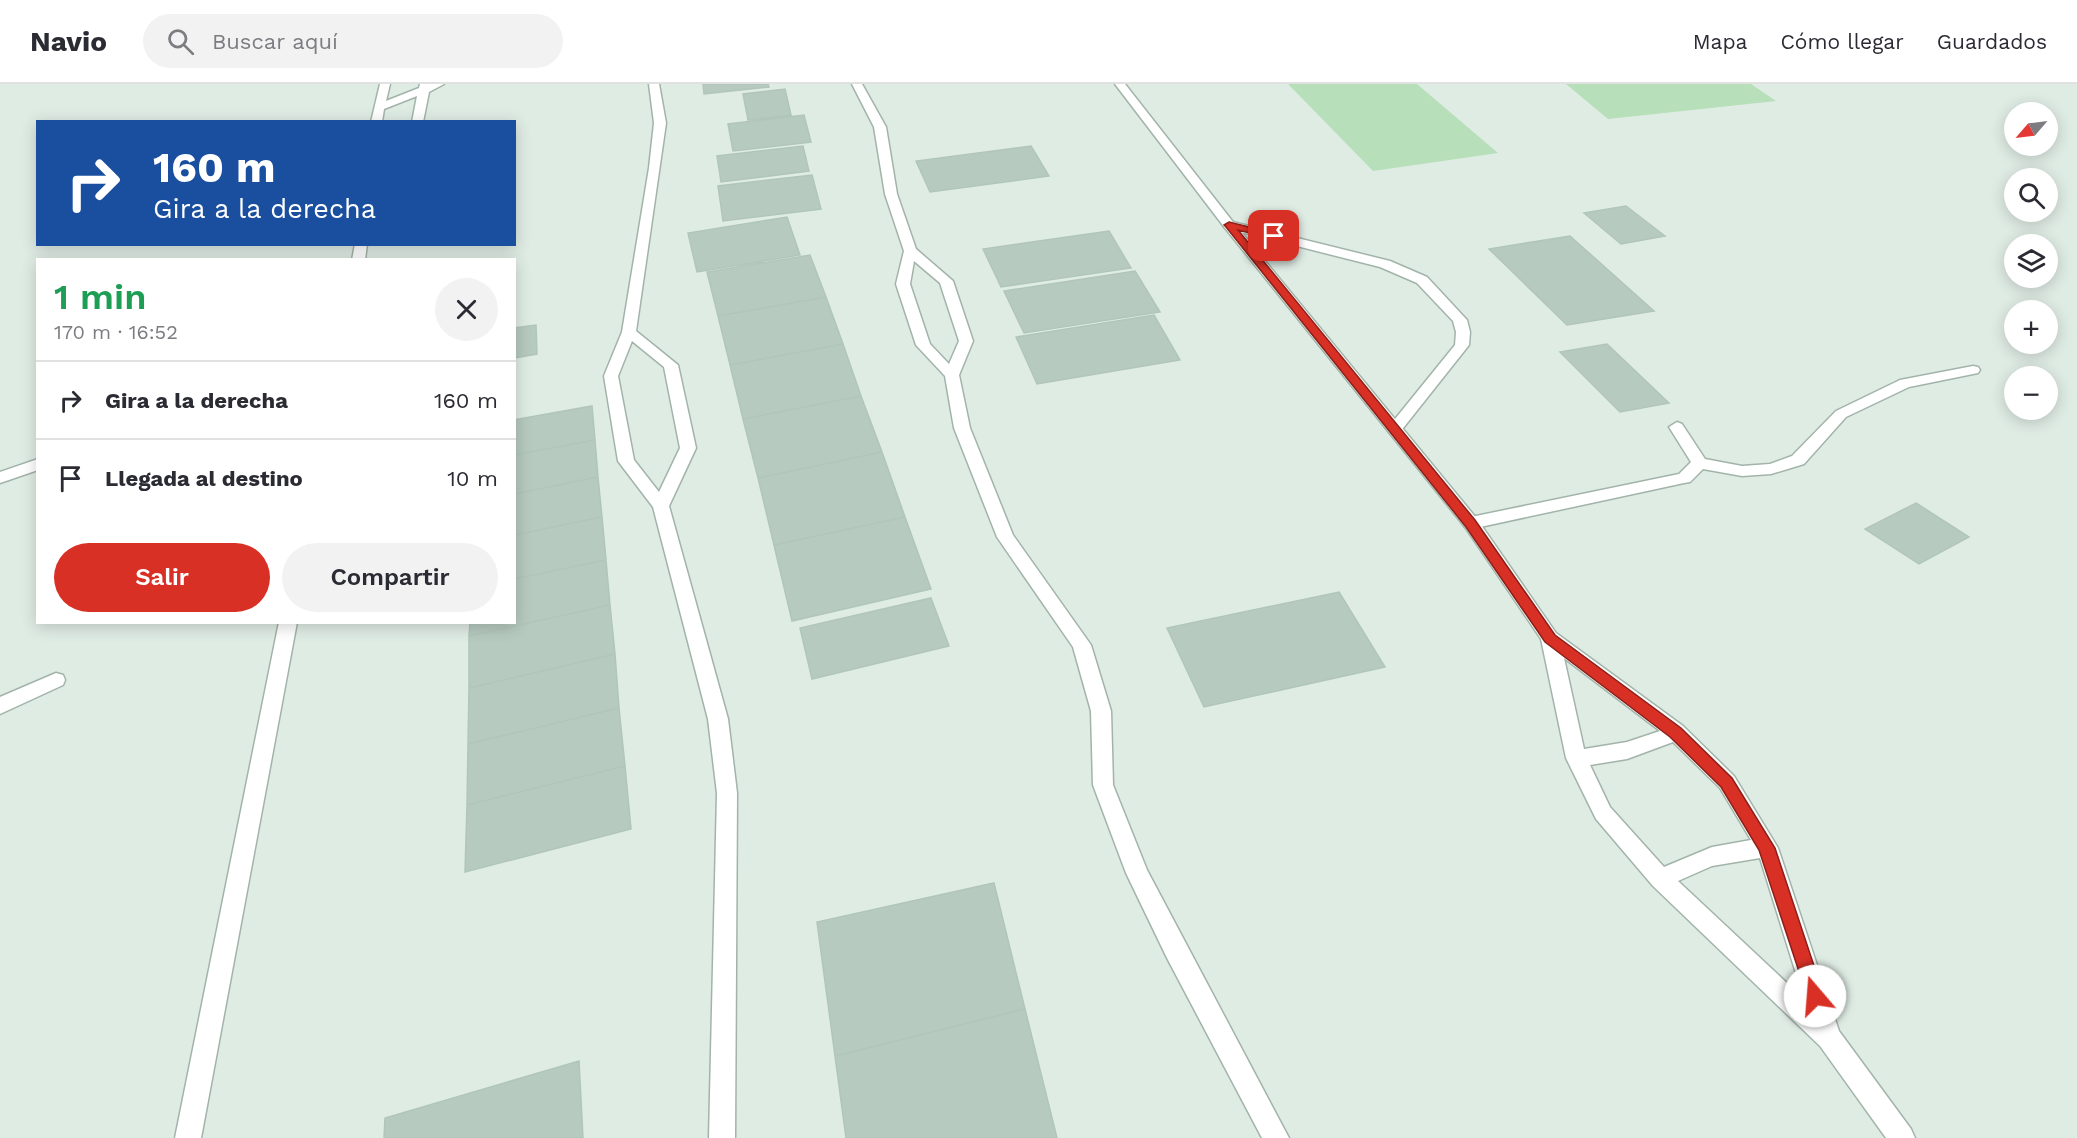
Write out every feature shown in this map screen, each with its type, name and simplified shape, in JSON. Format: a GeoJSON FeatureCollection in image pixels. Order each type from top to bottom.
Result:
{"type":"FeatureCollection","features":[{"type":"Feature","properties":{"kind":"street"},"geometry":{"type":"LineString","coordinates":[[377,120],[384,87],[398,84]]}},
{"type":"Feature","properties":{"kind":"street"},"geometry":{"type":"LineString","coordinates":[[380,107],[424,87],[439,84]]}},
{"type":"Feature","properties":{"kind":"street"},"geometry":{"type":"LineString","coordinates":[[654,84],[660,123],[629,332],[611,376],[626,461],[662,506],[718,719],[727,794],[722,1138]]}},
{"type":"Feature","properties":{"kind":"street"},"geometry":{"type":"LineString","coordinates":[[857,84],[880,126],[891,194],[910,251],[903,284],[923,345],[952,375]]}},
{"type":"Feature","properties":{"kind":"street"},"geometry":{"type":"LineString","coordinates":[[1120,84],[1229,225],[1471,524],[1550,638],[1676,732],[1727,782],[1767,848],[1829,1038]]}},
{"type":"Feature","properties":{"kind":"street"},"geometry":{"type":"LineString","coordinates":[[417,120],[424,87]]}},
{"type":"Feature","properties":{"kind":"street"},"geometry":{"type":"LineString","coordinates":[[1229,225],[1405,271],[1422,280],[1460,320],[1463,332],[1462,345],[1395,429]]}},
{"type":"Feature","properties":{"kind":"street"},"geometry":{"type":"LineString","coordinates":[[910,251],[946,281],[966,341],[952,375],[962,428],[1005,537],[1082,645],[1101,711],[1103,785],[1137,873],[1175,951],[1276,1138]]}},
{"type":"Feature","properties":{"kind":"street"},"geometry":{"type":"LineString","coordinates":[[629,332],[671,365],[688,448],[662,506]]}},
{"type":"Feature","properties":{"kind":"street"},"geometry":{"type":"LineString","coordinates":[[1677,427],[1700,463],[1742,471],[1771,469],[1798,460],[1841,414],[1905,383],[1973,370]]}},
{"type":"Feature","properties":{"kind":"street"},"geometry":{"type":"LineString","coordinates":[[1471,524],[1684,478],[1700,463]]}},
{"type":"Feature","properties":{"kind":"street"},"geometry":{"type":"LineString","coordinates":[[0,478],[36,465]]}},
{"type":"Feature","properties":{"kind":"street"},"geometry":{"type":"LineString","coordinates":[[188,1138],[288,624]]}},
{"type":"Feature","properties":{"kind":"street"},"geometry":{"type":"LineString","coordinates":[[1550,638],[1576,758],[1604,813],[1661,879],[1829,1038],[1902,1138]]}},
{"type":"Feature","properties":{"kind":"street"},"geometry":{"type":"LineString","coordinates":[[0,706],[56,680]]}},
{"type":"Feature","properties":{"kind":"street"},"geometry":{"type":"LineString","coordinates":[[1576,758],[1613,756],[1646,747],[1676,732]]}},
{"type":"Feature","properties":{"kind":"street"},"geometry":{"type":"LineString","coordinates":[[1661,879],[1691,862],[1726,852],[1767,848]]}},
{"type":"Feature","properties":{"kind":"green space"},"geometry":{"type":"Polygon","coordinates":[[[1288,84],[1417,84],[1498,153],[1373,171],[1288,84]]]}},
{"type":"Feature","properties":{"kind":"green space"},"geometry":{"type":"Polygon","coordinates":[[[1566,84],[1751,84],[1776,101],[1608,119],[1566,84]]]}},
{"type":"Feature","properties":{"kind":"building"},"geometry":{"type":"Polygon","coordinates":[[[703,84],[768,84],[769,87],[704,94],[703,84]]]}},
{"type":"Feature","properties":{"kind":"building"},"geometry":{"type":"Polygon","coordinates":[[[785,89],[791,115],[748,120],[743,94],[785,89]]]}},
{"type":"Feature","properties":{"kind":"building"},"geometry":{"type":"Polygon","coordinates":[[[804,115],[811,142],[733,151],[728,124],[804,115]]]}},
{"type":"Feature","properties":{"kind":"building"},"geometry":{"type":"Polygon","coordinates":[[[803,146],[809,171],[721,182],[717,156],[803,146]]]}},
{"type":"Feature","properties":{"kind":"building"},"geometry":{"type":"Polygon","coordinates":[[[1031,146],[1049,176],[930,192],[916,161],[1031,146]]]}},
{"type":"Feature","properties":{"kind":"building"},"geometry":{"type":"Polygon","coordinates":[[[812,175],[821,209],[723,221],[718,186],[812,175]]]}},
{"type":"Feature","properties":{"kind":"building"},"geometry":{"type":"Polygon","coordinates":[[[1626,206],[1665,236],[1621,244],[1584,213],[1626,206]]]}},
{"type":"Feature","properties":{"kind":"building"},"geometry":{"type":"Polygon","coordinates":[[[787,217],[800,255],[697,272],[688,233],[787,217]]]}},
{"type":"Feature","properties":{"kind":"building"},"geometry":{"type":"Polygon","coordinates":[[[1109,231],[1131,268],[1001,287],[983,249],[1109,231]]]}},
{"type":"Feature","properties":{"kind":"building"},"geometry":{"type":"Polygon","coordinates":[[[1570,236],[1654,311],[1567,325],[1489,249],[1570,236]]]}},
{"type":"Feature","properties":{"kind":"building"},"geometry":{"type":"Polygon","coordinates":[[[810,255],[826,297],[718,316],[707,272],[810,255]]]}},
{"type":"Feature","properties":{"kind":"building"},"geometry":{"type":"Polygon","coordinates":[[[1135,271],[1160,312],[1024,333],[1004,291],[1135,271]]]}},
{"type":"Feature","properties":{"kind":"building"},"geometry":{"type":"Polygon","coordinates":[[[826,297],[843,344],[730,365],[718,316],[826,297]]]}},
{"type":"Feature","properties":{"kind":"building"},"geometry":{"type":"Polygon","coordinates":[[[1154,315],[1180,360],[1037,384],[1016,337],[1154,315]]]}},
{"type":"Feature","properties":{"kind":"building"},"geometry":{"type":"Polygon","coordinates":[[[536,325],[537,354],[516,358],[516,328],[536,325]]]}},
{"type":"Feature","properties":{"kind":"building"},"geometry":{"type":"Polygon","coordinates":[[[843,344],[861,396],[743,419],[730,365],[843,344]]]}},
{"type":"Feature","properties":{"kind":"building"},"geometry":{"type":"Polygon","coordinates":[[[1607,344],[1669,403],[1620,412],[1560,352],[1607,344]]]}},
{"type":"Feature","properties":{"kind":"building"},"geometry":{"type":"Polygon","coordinates":[[[861,396],[882,452],[758,478],[743,419],[861,396]]]}},
{"type":"Feature","properties":{"kind":"building"},"geometry":{"type":"Polygon","coordinates":[[[592,406],[595,440],[516,455],[516,420],[592,406]]]}},
{"type":"Feature","properties":{"kind":"building"},"geometry":{"type":"Polygon","coordinates":[[[595,440],[598,477],[516,494],[516,455],[595,440]]]}},
{"type":"Feature","properties":{"kind":"building"},"geometry":{"type":"Polygon","coordinates":[[[882,452],[905,517],[774,545],[758,478],[882,452]]]}},
{"type":"Feature","properties":{"kind":"building"},"geometry":{"type":"Polygon","coordinates":[[[598,477],[602,517],[516,535],[516,494],[598,477]]]}},
{"type":"Feature","properties":{"kind":"building"},"geometry":{"type":"Polygon","coordinates":[[[1916,503],[1969,537],[1919,564],[1865,529],[1916,503]]]}},
{"type":"Feature","properties":{"kind":"building"},"geometry":{"type":"Polygon","coordinates":[[[602,517],[606,560],[516,579],[516,535],[602,517]]]}},
{"type":"Feature","properties":{"kind":"building"},"geometry":{"type":"Polygon","coordinates":[[[905,517],[931,589],[792,621],[774,545],[905,517]]]}},
{"type":"Feature","properties":{"kind":"building"},"geometry":{"type":"Polygon","coordinates":[[[606,560],[610,605],[469,636],[470,624],[516,624],[516,579],[606,560]]]}},
{"type":"Feature","properties":{"kind":"building"},"geometry":{"type":"Polygon","coordinates":[[[1339,592],[1385,667],[1204,707],[1167,628],[1339,592]]]}},
{"type":"Feature","properties":{"kind":"building"},"geometry":{"type":"Polygon","coordinates":[[[931,598],[949,646],[812,679],[800,628],[931,598]]]}},
{"type":"Feature","properties":{"kind":"building"},"geometry":{"type":"Polygon","coordinates":[[[610,605],[615,654],[469,688],[469,636],[610,605]]]}},
{"type":"Feature","properties":{"kind":"building"},"geometry":{"type":"Polygon","coordinates":[[[615,654],[619,708],[468,744],[469,688],[615,654]]]}},
{"type":"Feature","properties":{"kind":"building"},"geometry":{"type":"Polygon","coordinates":[[[619,708],[625,766],[467,805],[468,744],[619,708]]]}},
{"type":"Feature","properties":{"kind":"building"},"geometry":{"type":"Polygon","coordinates":[[[625,766],[631,829],[465,872],[467,805],[625,766]]]}},
{"type":"Feature","properties":{"kind":"building"},"geometry":{"type":"Polygon","coordinates":[[[994,883],[1025,1009],[835,1056],[817,922],[994,883]]]}},
{"type":"Feature","properties":{"kind":"building"},"geometry":{"type":"Polygon","coordinates":[[[1025,1009],[1057,1138],[846,1138],[835,1056],[1025,1009]]]}},
{"type":"Feature","properties":{"kind":"building"},"geometry":{"type":"Polygon","coordinates":[[[579,1061],[583,1138],[384,1138],[385,1118],[579,1061]]]}},
{"type":"Feature","properties":{"kind":"route"},"geometry":{"type":"LineString","coordinates":[[1274,236],[1229,225],[1471,524],[1550,638],[1676,732],[1727,782],[1767,848],[1815,996]]}}]}
